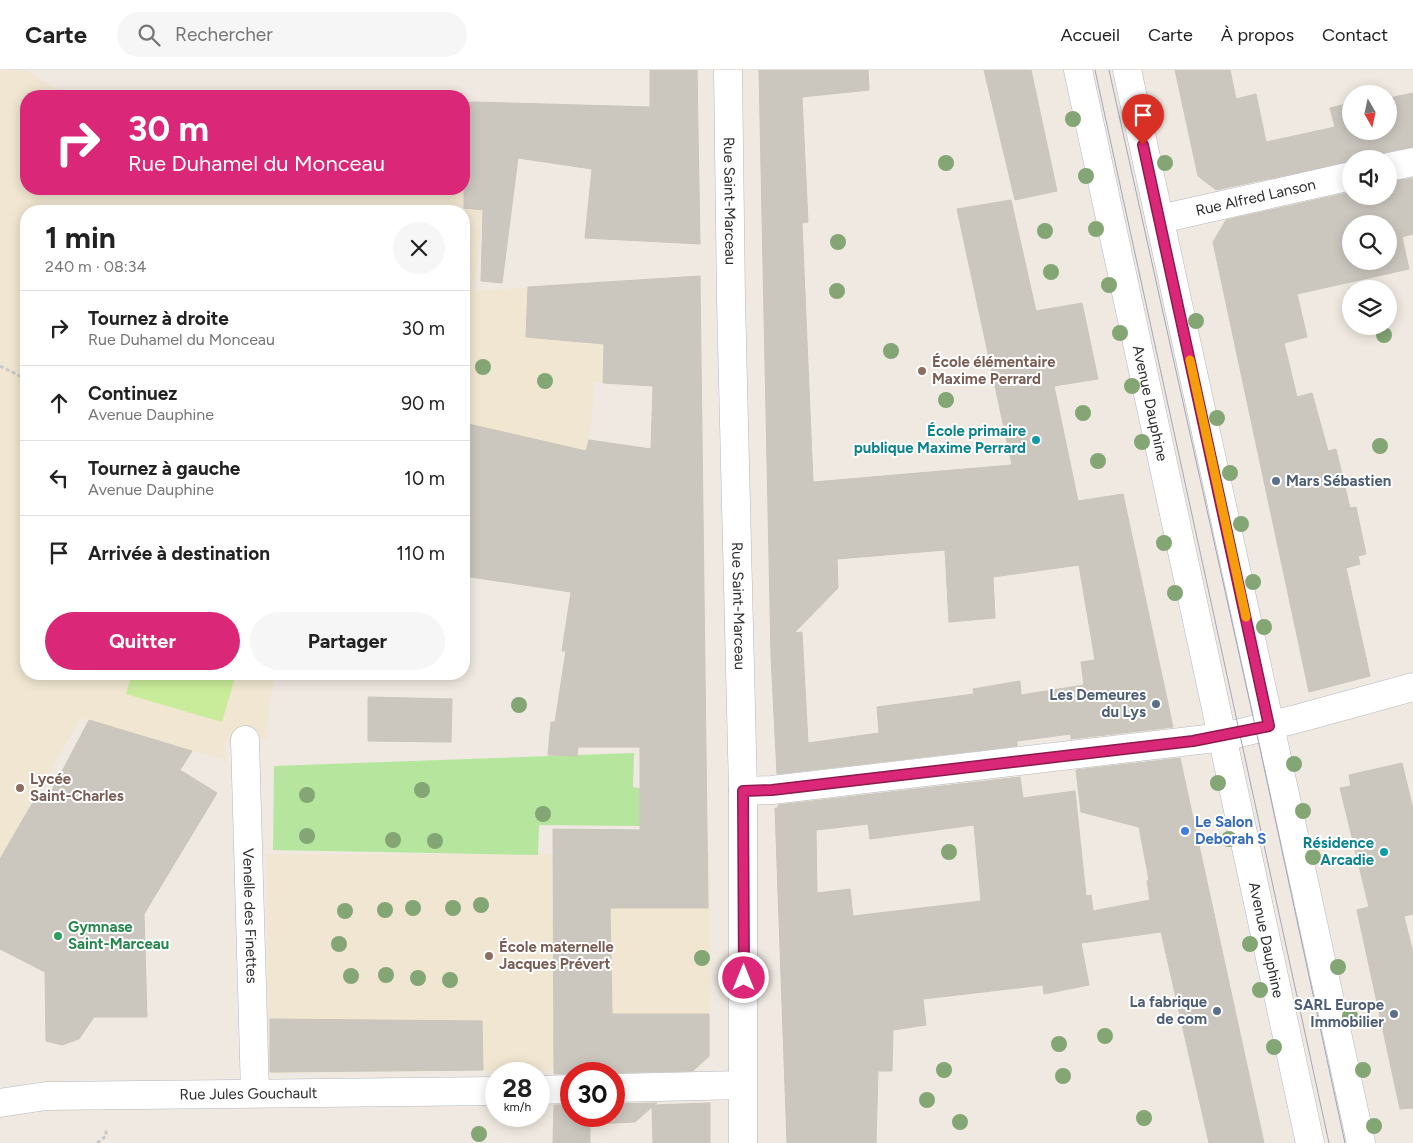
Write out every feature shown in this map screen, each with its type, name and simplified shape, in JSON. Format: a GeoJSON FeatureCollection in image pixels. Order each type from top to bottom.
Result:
{"type":"FeatureCollection","features":[{"type":"Feature","properties":{"kind":"street","name":"Rue Saint-Marceau"},"geometry":{"type":"LineString","coordinates":[[728,70],[731,320],[743,791],[743,1143]]}},
{"type":"Feature","properties":{"kind":"street","name":"Avenue Dauphine"},"geometry":{"type":"LineString","coordinates":[[1078,70],[1224,737],[1310,1143]]}},
{"type":"Feature","properties":{"kind":"street"},"geometry":{"type":"LineString","coordinates":[[1127,70],[1269,726],[1362,1143]]}},
{"type":"Feature","properties":{"kind":"street"},"geometry":{"type":"LineString","coordinates":[[1397,165],[1413,162]]}},
{"type":"Feature","properties":{"kind":"street","name":"Rue Alfred Lanson"},"geometry":{"type":"LineString","coordinates":[[1160,219],[1342,178]]}},
{"type":"Feature","properties":{"kind":"street"},"geometry":{"type":"LineString","coordinates":[[743,791],[772,790],[1224,737],[1413,687]]}},
{"type":"Feature","properties":{"kind":"street","name":"Venelle des Finettes"},"geometry":{"type":"LineString","coordinates":[[244,740],[255,1093]]}},
{"type":"Feature","properties":{"kind":"street"},"geometry":{"type":"LineString","coordinates":[[625,1088],[742,1085]]}},
{"type":"Feature","properties":{"kind":"street","name":"Rue Jules Gouchault"},"geometry":{"type":"LineString","coordinates":[[0,1103],[46,1096],[485,1091]]}},
{"type":"Feature","properties":{"kind":"path"},"geometry":{"type":"LineString","coordinates":[[0,366],[20,376]]}},
{"type":"Feature","properties":{"kind":"shaded area"},"geometry":{"type":"Polygon","coordinates":[[[0,70],[25,70],[58,90],[20,90],[20,195],[470,195],[470,154],[488,156],[475,291],[553,286],[549,340],[602,345],[602,382],[594,382],[592,419],[566,591],[470,577],[470,205],[20,205],[20,680],[275,680],[270,700],[267,738],[224,743],[226,760],[81,718],[0,858],[0,70]]]}},
{"type":"Feature","properties":{"kind":"shaded area","name":"École maternelle Jacques Prévert"},"geometry":{"type":"Polygon","coordinates":[[[266,854],[710,854],[710,1057],[697,1068],[625,1069],[625,1062],[560,1062],[560,1070],[550,1070],[550,1062],[485,1062],[485,1070],[269,1073],[266,854]]]}},
{"type":"Feature","properties":{"kind":"green space"},"geometry":{"type":"Polygon","coordinates":[[[130,680],[234,680],[222,722],[126,694],[130,680]]]}},
{"type":"Feature","properties":{"kind":"green space"},"geometry":{"type":"Polygon","coordinates":[[[634,753],[633,787],[643,789],[642,826],[539,825],[538,855],[273,850],[274,766],[634,753]]]}},
{"type":"Feature","properties":{"kind":"building"},"geometry":{"type":"Polygon","coordinates":[[[650,70],[697,70],[700,244],[585,238],[592,169],[518,158],[502,283],[481,281],[483,210],[470,209],[470,205],[464,205],[464,195],[470,195],[470,102],[650,107],[650,70]]]}},
{"type":"Feature","properties":{"kind":"building"},"geometry":{"type":"Polygon","coordinates":[[[759,70],[868,70],[869,90],[802,97],[808,222],[802,223],[813,482],[1012,465],[957,209],[1011,200],[1036,311],[1082,303],[1098,379],[1054,386],[1078,501],[1123,494],[1173,727],[1071,739],[1071,734],[1017,741],[1017,746],[777,774],[771,656],[759,70]],[[945,550],[837,559],[838,588],[794,633],[802,632],[808,743],[879,733],[877,707],[974,694],[973,689],[1020,681],[1021,695],[1084,685],[1081,662],[1095,660],[1079,565],[993,577],[995,618],[949,622],[945,550]]]}},
{"type":"Feature","properties":{"kind":"building"},"geometry":{"type":"Polygon","coordinates":[[[984,70],[1031,70],[1057,191],[1015,200],[984,70]]]}},
{"type":"Feature","properties":{"kind":"building"},"geometry":{"type":"Polygon","coordinates":[[[1175,70],[1230,70],[1236,99],[1256,94],[1266,142],[1335,127],[1330,108],[1342,105],[1342,140],[1398,140],[1398,96],[1413,93],[1413,147],[1397,150],[1342,150],[1342,163],[1216,190],[1198,176],[1175,70]]]}},
{"type":"Feature","properties":{"kind":"building"},"geometry":{"type":"Polygon","coordinates":[[[1413,178],[1413,234],[1402,237],[1409,269],[1360,280],[1342,280],[1342,284],[1297,294],[1307,337],[1284,343],[1297,397],[1312,393],[1328,451],[1336,449],[1350,508],[1356,507],[1366,554],[1358,556],[1360,564],[1346,568],[1370,676],[1309,692],[1213,242],[1226,220],[1342,194],[1342,205],[1397,205],[1397,181],[1413,178]]]}},
{"type":"Feature","properties":{"kind":"building"},"geometry":{"type":"Polygon","coordinates":[[[700,276],[708,908],[610,908],[612,1014],[709,1014],[709,1056],[693,1071],[625,1072],[625,1062],[560,1062],[560,1074],[554,1074],[553,829],[640,830],[640,747],[578,747],[577,756],[548,755],[551,722],[555,722],[566,651],[562,651],[571,592],[470,577],[470,424],[586,451],[589,440],[651,449],[653,386],[603,383],[604,344],[526,337],[528,287],[700,276]]]}},
{"type":"Feature","properties":{"kind":"building"},"geometry":{"type":"Polygon","coordinates":[[[368,697],[452,699],[451,742],[368,741],[368,697]]]}},
{"type":"Feature","properties":{"kind":"building"},"geometry":{"type":"Polygon","coordinates":[[[89,720],[192,751],[180,770],[217,793],[144,914],[147,1017],[94,1017],[79,1039],[62,1045],[46,1041],[45,972],[0,949],[0,859],[36,797],[47,800],[89,720]]]}},
{"type":"Feature","properties":{"kind":"building"},"geometry":{"type":"Polygon","coordinates":[[[1180,758],[1264,1143],[1209,1143],[1161,932],[1081,943],[1089,985],[1044,994],[1043,985],[923,999],[926,1025],[893,1030],[892,1071],[878,1071],[876,1143],[787,1143],[775,808],[778,808],[778,805],[1020,777],[1023,798],[1075,791],[1086,896],[1091,895],[1093,911],[1150,900],[1147,881],[1149,880],[1139,827],[1081,812],[1076,770],[1180,758]],[[868,824],[816,830],[817,893],[850,889],[853,916],[981,901],[974,825],[870,839],[868,824]]]}},
{"type":"Feature","properties":{"kind":"building"},"geometry":{"type":"Polygon","coordinates":[[[1402,763],[1413,809],[1413,914],[1404,916],[1413,953],[1413,1108],[1400,1109],[1357,910],[1369,907],[1340,788],[1351,786],[1349,775],[1402,763]]]}},
{"type":"Feature","properties":{"kind":"building"},"geometry":{"type":"Polygon","coordinates":[[[270,1019],[482,1021],[483,1070],[270,1072],[270,1019]]]}},
{"type":"Feature","properties":{"kind":"building"},"geometry":{"type":"Polygon","coordinates":[[[657,1103],[654,1105],[710,1103],[710,1143],[653,1143],[652,1107],[635,1122],[625,1122],[625,1104],[657,1103]]]}},
{"type":"Feature","properties":{"kind":"building"},"geometry":{"type":"Polygon","coordinates":[[[554,1105],[560,1105],[560,1127],[590,1127],[590,1143],[553,1143],[554,1105]]]}},
{"type":"Feature","properties":{"kind":"tram line"},"geometry":{"type":"LineString","coordinates":[[1095,70],[1329,1143]]}},
{"type":"Feature","properties":{"kind":"tram line"},"geometry":{"type":"LineString","coordinates":[[1109,70],[1256,730],[1345,1143]]}},
{"type":"Feature","properties":{"kind":"slow traffic"},"geometry":{"type":"LineString","coordinates":[[1190,360],[1246,617]]}},
{"type":"Feature","properties":{"kind":"place","name":"École élémentaire Maxime Perrard"},"geometry":{"type":"Point","coordinates":[922,371]}},
{"type":"Feature","properties":{"kind":"place","name":"École primaire publique Maxime Perrard"},"geometry":{"type":"Point","coordinates":[1036,440]}},
{"type":"Feature","properties":{"kind":"place","name":"Mars Sébastien"},"geometry":{"type":"Point","coordinates":[1276,481]}},
{"type":"Feature","properties":{"kind":"place","name":"Les Demeures du Lys"},"geometry":{"type":"Point","coordinates":[1156,704]}},
{"type":"Feature","properties":{"kind":"place","name":"Lycée Saint-Charles"},"geometry":{"type":"Point","coordinates":[20,788]}},
{"type":"Feature","properties":{"kind":"place","name":"Le Salon Deborah S"},"geometry":{"type":"Point","coordinates":[1185,831]}},
{"type":"Feature","properties":{"kind":"place","name":"Résidence Arcadie"},"geometry":{"type":"Point","coordinates":[1384,852]}},
{"type":"Feature","properties":{"kind":"place","name":"Gymnase Saint-Marceau"},"geometry":{"type":"Point","coordinates":[58,936]}},
{"type":"Feature","properties":{"kind":"place","name":"École maternelle Jacques Prévert"},"geometry":{"type":"Point","coordinates":[489,956]}},
{"type":"Feature","properties":{"kind":"place","name":"La fabrique de com"},"geometry":{"type":"Point","coordinates":[1217,1011]}},
{"type":"Feature","properties":{"kind":"place","name":"SARL Europe Immobilier"},"geometry":{"type":"Point","coordinates":[1394,1014]}},
{"type":"Feature","properties":{"kind":"route"},"geometry":{"type":"LineString","coordinates":[[744,978],[743,791],[772,790],[1193,741],[1224,737],[1269,726],[1143,145]]}}]}
